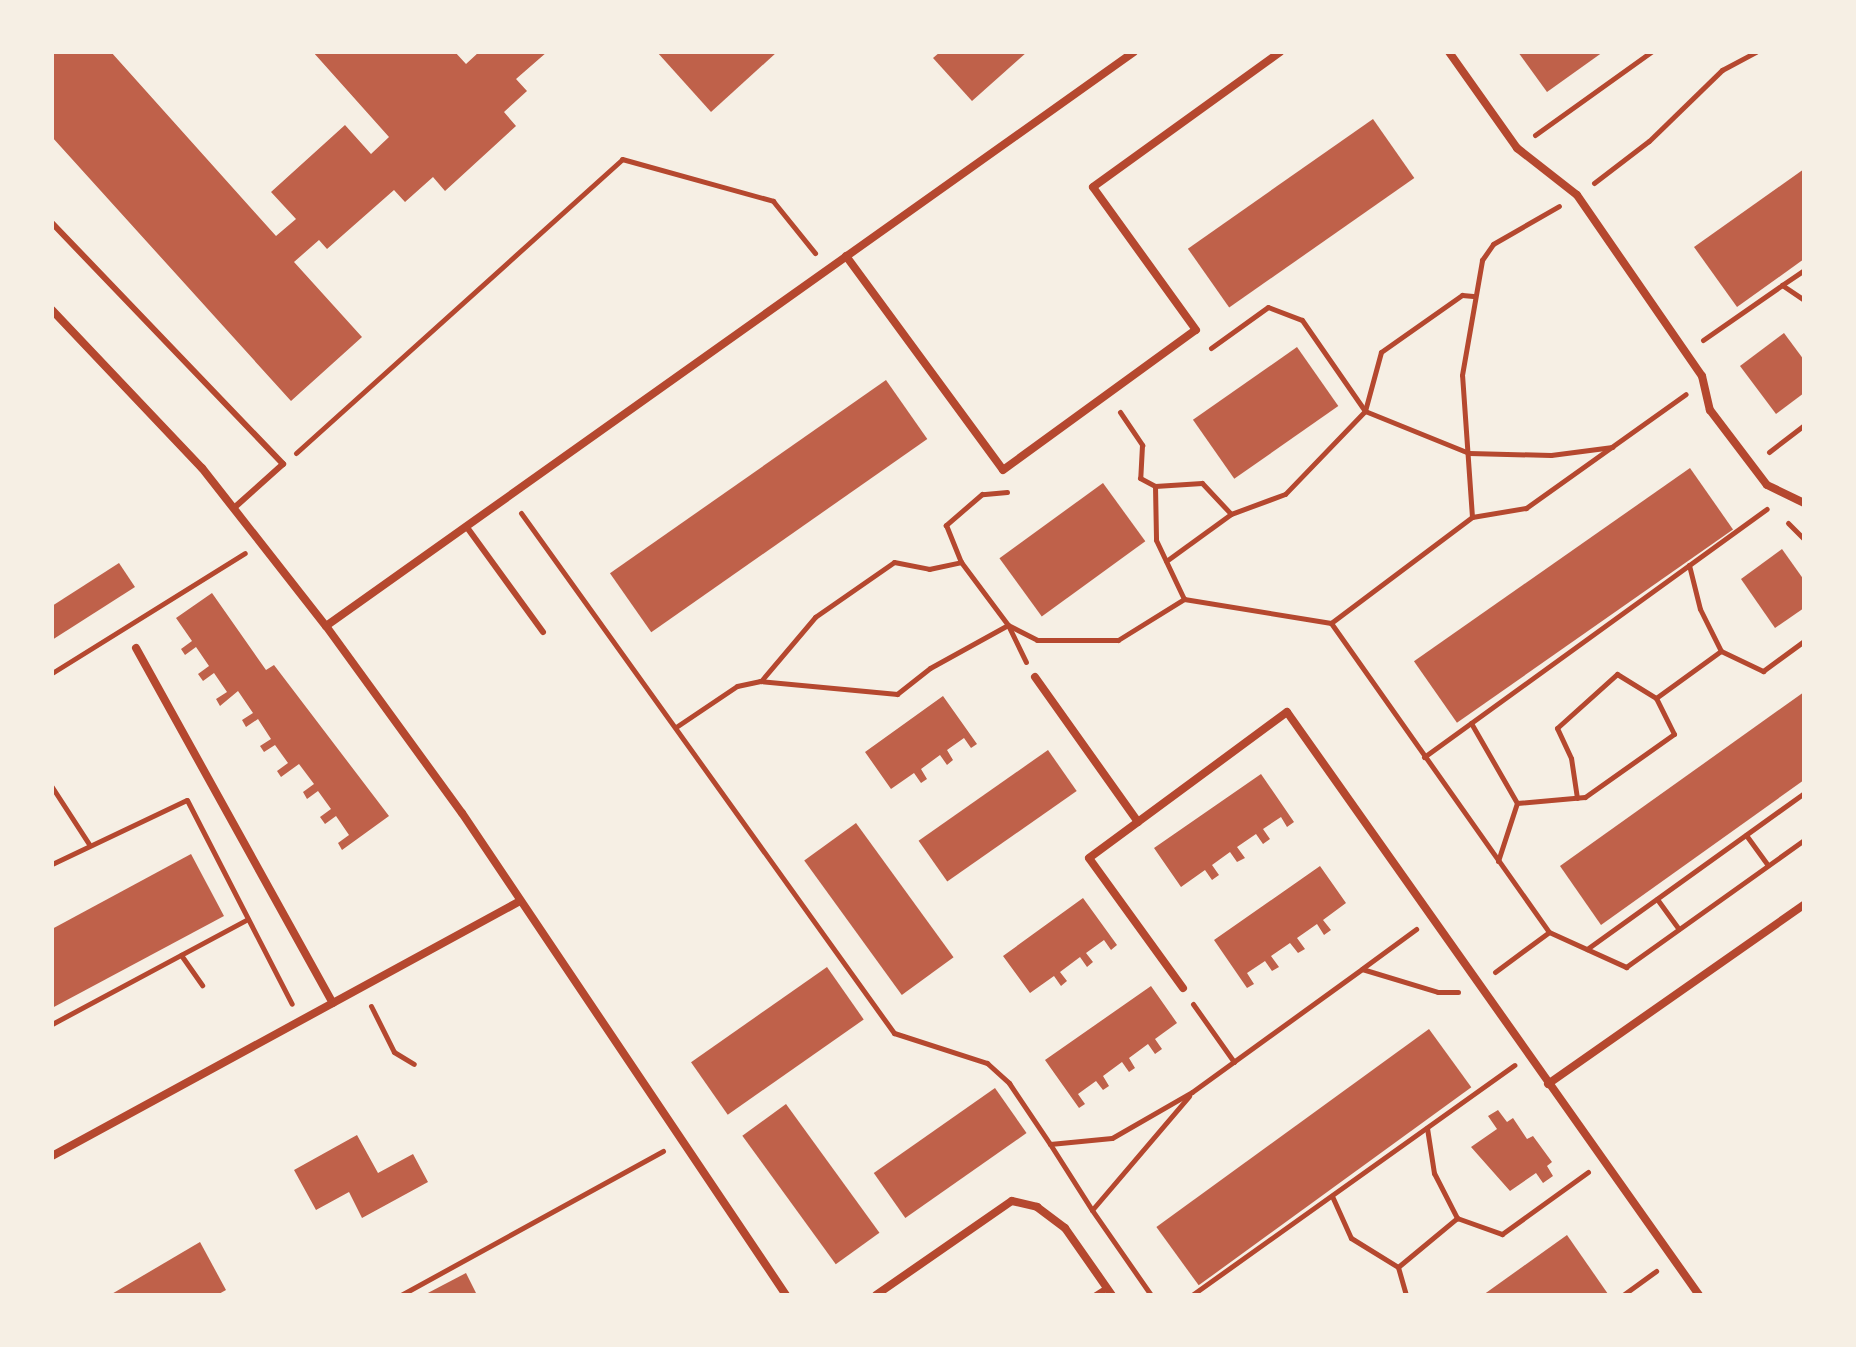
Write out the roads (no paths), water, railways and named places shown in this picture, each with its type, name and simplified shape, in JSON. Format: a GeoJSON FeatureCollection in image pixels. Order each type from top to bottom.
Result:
{"type":"FeatureCollection","features":[{"type":"Feature","properties":{"kind":"street"},"geometry":{"type":"LineString","coordinates":[[326,626],[1134,52]]}},
{"type":"Feature","properties":{"kind":"street"},"geometry":{"type":"LineString","coordinates":[[846,256],[1003,470],[1196,330],[1093,187],[1280,52]]}},
{"type":"Feature","properties":{"kind":"street"},"geometry":{"type":"LineString","coordinates":[[1449,52],[1517,148],[1577,195],[1686,353],[1703,382],[1710,410],[1767,485],[1804,503]]}},
{"type":"Feature","properties":{"kind":"street"},"geometry":{"type":"LineString","coordinates":[[52,310],[234,508],[326,626],[520,901],[786,1295]]}},
{"type":"Feature","properties":{"kind":"street"},"geometry":{"type":"LineString","coordinates":[[136,648],[333,1003]]}},
{"type":"Feature","properties":{"kind":"street"},"geometry":{"type":"LineString","coordinates":[[1035,677],[1138,822]]}},
{"type":"Feature","properties":{"kind":"street"},"geometry":{"type":"LineString","coordinates":[[1183,988],[1089,858],[1287,712],[1699,1295]]}},
{"type":"Feature","properties":{"kind":"street"},"geometry":{"type":"LineString","coordinates":[[52,1156],[520,901]]}},
{"type":"Feature","properties":{"kind":"street"},"geometry":{"type":"LineString","coordinates":[[1548,1084],[1804,905]]}},
{"type":"Feature","properties":{"kind":"street"},"geometry":{"type":"LineString","coordinates":[[876,1295],[1012,1201],[1037,1207],[1065,1228],[1109,1291]]}},
{"type":"Feature","properties":{"kind":"lane"},"geometry":{"type":"LineString","coordinates":[[52,223],[283,464],[234,508]]}},
{"type":"Feature","properties":{"kind":"lane"},"geometry":{"type":"LineString","coordinates":[[466,526],[543,632]]}},
{"type":"Feature","properties":{"kind":"lane"},"geometry":{"type":"LineString","coordinates":[[1096,1295],[1109,1291]]}}]}
